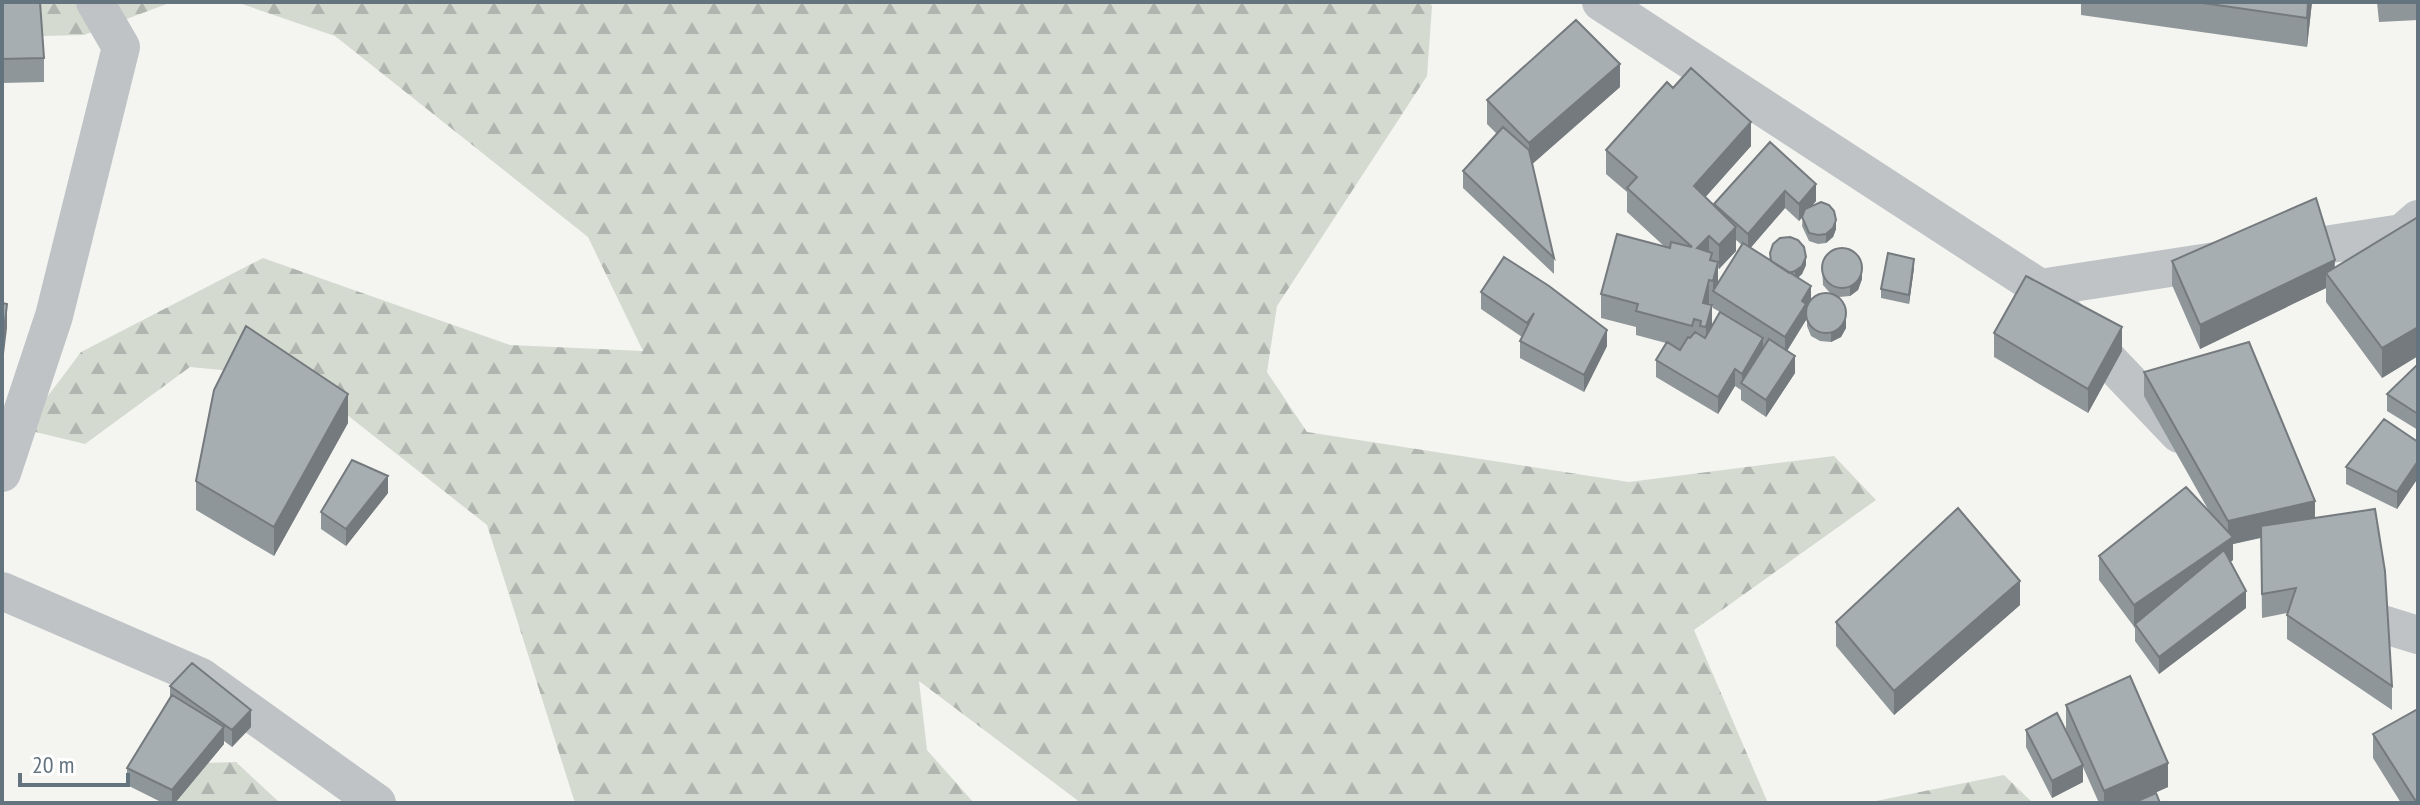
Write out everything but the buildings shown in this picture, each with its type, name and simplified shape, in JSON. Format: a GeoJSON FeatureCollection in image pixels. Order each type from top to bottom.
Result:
{"type":"FeatureCollection","features":[{"type":"Feature","properties":{"kind":"street"},"geometry":{"type":"LineString","coordinates":[[2,473],[54,316],[121,47],[95,2]]}},
{"type":"Feature","properties":{"kind":"street"},"geometry":{"type":"LineString","coordinates":[[1601,2],[2040,288],[2173,426],[2200,459]]}},
{"type":"Feature","properties":{"kind":"street"},"geometry":{"type":"LineString","coordinates":[[2040,288],[2402,233],[2418,219]]}},
{"type":"Feature","properties":{"kind":"street"},"geometry":{"type":"LineString","coordinates":[[2,591],[201,677],[377,803]]}},
{"type":"Feature","properties":{"kind":"street"},"geometry":{"type":"LineString","coordinates":[[2315,595],[2326,607],[2418,635]]}},
{"type":"Feature","properties":{"kind":"green space"},"geometry":{"type":"Polygon","coordinates":[[[2,2],[172,2],[84,35],[2,37],[2,2]]]}},
{"type":"Feature","properties":{"kind":"green space"},"geometry":{"type":"Polygon","coordinates":[[[236,2],[1429,2],[1432,6],[1427,76],[1277,306],[1267,372],[1307,432],[1629,482],[1834,456],[1876,500],[1694,630],[1768,803],[1081,803],[919,681],[927,750],[974,803],[575,803],[487,525],[323,396],[253,373],[190,367],[85,444],[23,429],[81,352],[263,258],[510,345],[643,351],[588,237],[335,36],[236,2]]]}},
{"type":"Feature","properties":{"kind":"green space"},"geometry":{"type":"Polygon","coordinates":[[[236,762],[280,803],[158,803],[168,764],[236,762]]]}},
{"type":"Feature","properties":{"kind":"green space"},"geometry":{"type":"Polygon","coordinates":[[[2004,775],[2033,803],[1866,803],[2004,775]]]}}]}
